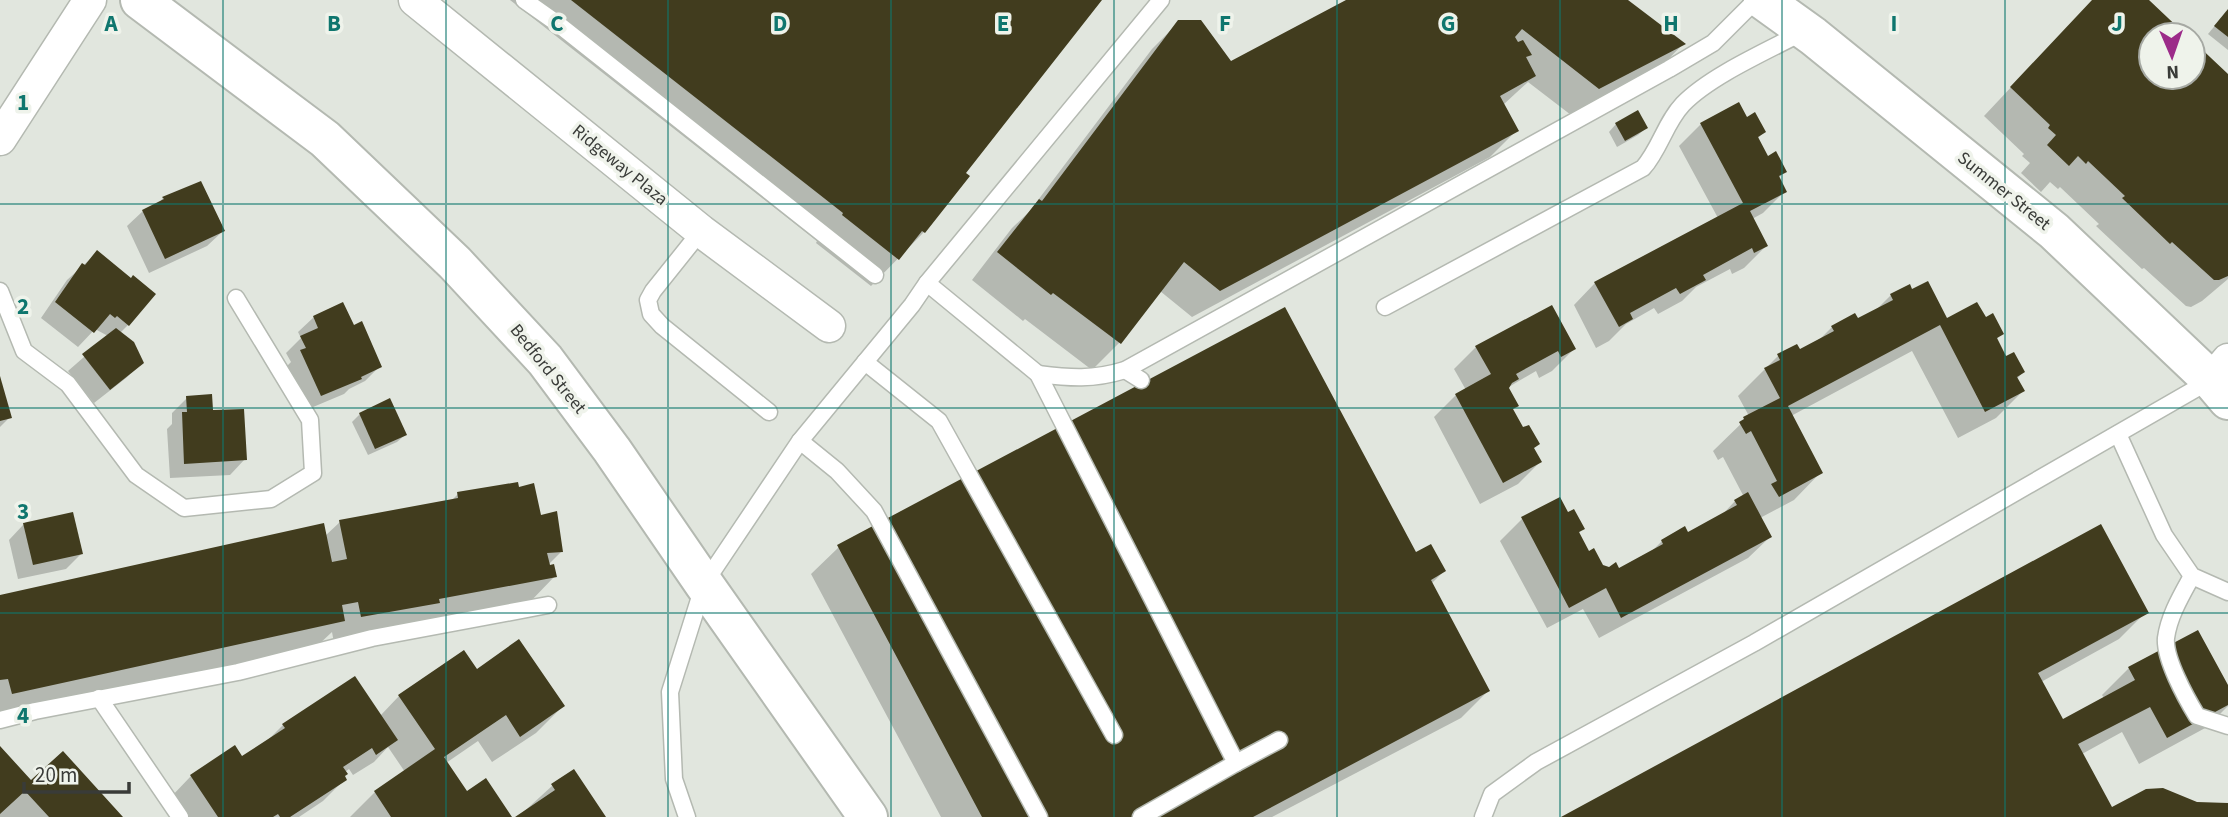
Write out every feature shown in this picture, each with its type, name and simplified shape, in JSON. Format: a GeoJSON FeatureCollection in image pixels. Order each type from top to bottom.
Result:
{"type":"FeatureCollection","features":[{"type":"Feature","properties":{"kind":"main road","name":"Bedford Street"},"geometry":{"type":"LineString","coordinates":[[140,0],[325,139],[455,263],[545,360],[612,450],[868,817]]}},
{"type":"Feature","properties":{"kind":"main road","name":"Summer Street"},"geometry":{"type":"LineString","coordinates":[[1763,0],[1805,30],[2054,231],[2222,380]]}},
{"type":"Feature","properties":{"kind":"street"},"geometry":{"type":"LineString","coordinates":[[0,139],[90,0]]}},
{"type":"Feature","properties":{"kind":"street","name":"Ridgeway Plaza"},"geometry":{"type":"LineString","coordinates":[[415,0],[701,231],[829,326]]}},
{"type":"Feature","properties":{"kind":"lane"},"geometry":{"type":"LineString","coordinates":[[524,0],[875,275]]}},
{"type":"Feature","properties":{"kind":"lane"},"geometry":{"type":"LineString","coordinates":[[687,817],[674,779],[670,692],[704,584],[800,442],[927,283],[1161,0]]}},
{"type":"Feature","properties":{"kind":"lane"},"geometry":{"type":"LineString","coordinates":[[1038,374],[1071,379],[1104,377],[1125,370],[1669,69],[1713,43],[1756,0]]}},
{"type":"Feature","properties":{"kind":"lane"},"geometry":{"type":"LineString","coordinates":[[1385,307],[1643,169],[1652,159],[1682,105],[1706,85],[1805,30]]}},
{"type":"Feature","properties":{"kind":"lane"},"geometry":{"type":"LineString","coordinates":[[701,231],[653,291],[648,300],[651,314],[662,326],[769,412]]}},
{"type":"Feature","properties":{"kind":"lane"},"geometry":{"type":"LineString","coordinates":[[927,283],[1038,374],[1236,763]]}},
{"type":"Feature","properties":{"kind":"lane"},"geometry":{"type":"LineString","coordinates":[[0,291],[24,351],[68,384],[136,475],[184,508],[271,499],[313,473],[310,420],[236,298]]}},
{"type":"Feature","properties":{"kind":"lane"},"geometry":{"type":"LineString","coordinates":[[865,362],[939,421],[1114,735]]}},
{"type":"Feature","properties":{"kind":"lane"},"geometry":{"type":"LineString","coordinates":[[1125,370],[1141,380]]}},
{"type":"Feature","properties":{"kind":"lane"},"geometry":{"type":"LineString","coordinates":[[1483,817],[1492,794],[1536,762],[1754,643],[2118,434],[2222,380]]}},
{"type":"Feature","properties":{"kind":"lane"},"geometry":{"type":"LineString","coordinates":[[2118,434],[2164,535],[2192,576],[2228,592]]}},
{"type":"Feature","properties":{"kind":"lane"},"geometry":{"type":"LineString","coordinates":[[800,442],[837,471],[874,511],[1039,817]]}},
{"type":"Feature","properties":{"kind":"lane"},"geometry":{"type":"LineString","coordinates":[[2192,576],[2174,609],[2166,641],[2178,685],[2197,716],[2228,726]]}},
{"type":"Feature","properties":{"kind":"lane"},"geometry":{"type":"LineString","coordinates":[[0,720],[35,710],[238,672],[372,638],[548,605]]}},
{"type":"Feature","properties":{"kind":"lane"},"geometry":{"type":"LineString","coordinates":[[99,698],[180,817]]}},
{"type":"Feature","properties":{"kind":"lane"},"geometry":{"type":"LineString","coordinates":[[1141,817],[1279,740]]}},
{"type":"Feature","properties":{"kind":"building"},"geometry":{"type":"Polygon","coordinates":[[[571,0],[1102,0],[966,173],[970,176],[925,233],[922,231],[899,260],[571,0]]]}},
{"type":"Feature","properties":{"kind":"building"},"geometry":{"type":"Polygon","coordinates":[[[1346,0],[1628,0],[1686,44],[1599,89],[1522,29],[1515,37],[1518,42],[1523,40],[1532,55],[1526,57],[1536,76],[1500,96],[1519,131],[1220,291],[1184,262],[1121,344],[1053,293],[1051,295],[997,252],[1039,199],[1042,201],[1178,20],[1201,20],[1231,61],[1346,0]]]}},
{"type":"Feature","properties":{"kind":"building"},"geometry":{"type":"Polygon","coordinates":[[[2092,0],[2149,0],[2171,21],[2137,21],[2137,91],[2207,91],[2207,54],[2228,74],[2228,276],[2214,280],[2172,242],[2170,244],[2088,161],[2086,164],[2078,156],[2069,166],[2047,145],[2056,135],[2048,128],[2050,125],[2010,87],[2092,0]]]}},
{"type":"Feature","properties":{"kind":"building"},"geometry":{"type":"Polygon","coordinates":[[[2228,9],[2228,37],[2214,26],[2228,9]]]}},
{"type":"Feature","properties":{"kind":"building"},"geometry":{"type":"Polygon","coordinates":[[[1739,102],[1747,117],[1755,112],[1766,132],[1758,137],[1768,156],[1776,151],[1787,172],[1779,176],[1787,192],[1750,211],[1768,246],[1754,253],[1752,248],[1703,275],[1706,280],[1680,294],[1676,288],[1630,313],[1633,319],[1619,327],[1594,282],[1743,203],[1700,123],[1739,102]]]}},
{"type":"Feature","properties":{"kind":"building"},"geometry":{"type":"Polygon","coordinates":[[[1638,110],[1648,128],[1625,141],[1615,123],[1638,110]]]}},
{"type":"Feature","properties":{"kind":"building"},"geometry":{"type":"Polygon","coordinates":[[[201,181],[225,231],[165,259],[142,210],[164,199],[162,197],[201,181]]]}},
{"type":"Feature","properties":{"kind":"building"},"geometry":{"type":"Polygon","coordinates":[[[97,250],[131,278],[133,275],[156,294],[129,326],[110,314],[94,333],[55,302],[82,263],[85,265],[97,250]]]}},
{"type":"Feature","properties":{"kind":"building"},"geometry":{"type":"Polygon","coordinates":[[[1928,281],[1947,318],[1977,302],[1986,317],[1993,313],[2004,334],[1997,338],[2006,356],[2014,352],[2025,372],[2017,377],[2025,391],[1985,412],[1940,325],[1788,406],[1823,473],[1779,497],[1771,484],[1777,481],[1751,431],[1746,434],[1739,422],[1743,417],[1780,398],[1764,368],[1780,360],[1777,354],[1797,344],[1800,349],[1834,331],[1831,326],[1855,313],[1858,318],[1893,300],[1890,294],[1910,284],[1912,289],[1928,281]]]}},
{"type":"Feature","properties":{"kind":"building"},"geometry":{"type":"Polygon","coordinates":[[[343,302],[354,325],[362,321],[382,367],[361,377],[362,379],[321,396],[300,350],[306,348],[300,336],[318,328],[313,316],[343,302]]]}},
{"type":"Feature","properties":{"kind":"building"},"geometry":{"type":"Polygon","coordinates":[[[1552,305],[1576,349],[1561,357],[1558,351],[1516,374],[1519,379],[1509,388],[1519,406],[1513,409],[1523,427],[1529,425],[1540,444],[1534,448],[1542,462],[1503,483],[1455,394],[1491,374],[1475,346],[1552,305]]]}},
{"type":"Feature","properties":{"kind":"building"},"geometry":{"type":"Polygon","coordinates":[[[1285,307],[1416,552],[1431,544],[1446,571],[1431,580],[1490,691],[1253,817],[982,817],[837,545],[1285,307]]]}},
{"type":"Feature","properties":{"kind":"building"},"geometry":{"type":"Polygon","coordinates":[[[116,328],[134,342],[144,363],[110,390],[82,354],[116,328]]]}},
{"type":"Feature","properties":{"kind":"building"},"geometry":{"type":"Polygon","coordinates":[[[0,376],[12,418],[0,421],[0,376]]]}},
{"type":"Feature","properties":{"kind":"building"},"geometry":{"type":"Polygon","coordinates":[[[212,394],[213,410],[244,409],[247,460],[184,464],[182,412],[187,412],[186,396],[212,394]]]}},
{"type":"Feature","properties":{"kind":"building"},"geometry":{"type":"Polygon","coordinates":[[[390,398],[407,435],[375,449],[359,413],[390,398]]]}},
{"type":"Feature","properties":{"kind":"building"},"geometry":{"type":"Polygon","coordinates":[[[518,482],[519,487],[534,483],[541,515],[557,511],[563,552],[547,553],[550,565],[554,564],[557,577],[361,617],[358,602],[342,605],[345,621],[12,694],[8,679],[0,680],[0,595],[324,523],[332,562],[347,559],[339,520],[458,498],[457,492],[518,482]]]}},
{"type":"Feature","properties":{"kind":"building"},"geometry":{"type":"Polygon","coordinates":[[[1748,492],[1772,537],[1621,618],[1606,588],[1569,608],[1521,517],[1560,497],[1568,512],[1574,509],[1585,529],[1579,532],[1589,551],[1594,548],[1603,565],[1609,567],[1616,562],[1619,568],[1663,544],[1661,540],[1685,526],[1688,532],[1737,505],[1734,500],[1748,492]]]}},
{"type":"Feature","properties":{"kind":"building"},"geometry":{"type":"Polygon","coordinates":[[[73,512],[83,554],[33,565],[23,523],[73,512]]]}},
{"type":"Feature","properties":{"kind":"building"},"geometry":{"type":"Polygon","coordinates":[[[2101,524],[2149,613],[2038,673],[2063,719],[2135,680],[2128,667],[2198,630],[2228,685],[2228,705],[2167,738],[2150,707],[2078,744],[2112,807],[2146,789],[2163,788],[2197,802],[2228,803],[2228,817],[1561,817],[2101,524]]]}},
{"type":"Feature","properties":{"kind":"building"},"geometry":{"type":"Polygon","coordinates":[[[519,639],[565,706],[520,737],[506,715],[444,757],[467,791],[486,778],[512,817],[391,817],[374,791],[435,749],[398,695],[464,650],[477,669],[519,639]]]}},
{"type":"Feature","properties":{"kind":"building"},"geometry":{"type":"Polygon","coordinates":[[[355,676],[398,740],[376,755],[372,748],[343,767],[348,774],[345,776],[347,780],[290,817],[280,817],[278,814],[273,817],[218,817],[190,775],[235,745],[242,756],[285,728],[282,724],[355,676]]]}},
{"type":"Feature","properties":{"kind":"building"},"geometry":{"type":"Polygon","coordinates":[[[0,746],[31,780],[63,751],[123,817],[49,817],[25,791],[0,814],[0,746]]]}},
{"type":"Feature","properties":{"kind":"building"},"geometry":{"type":"Polygon","coordinates":[[[574,769],[606,817],[515,817],[555,790],[551,784],[574,769]]]}}]}
